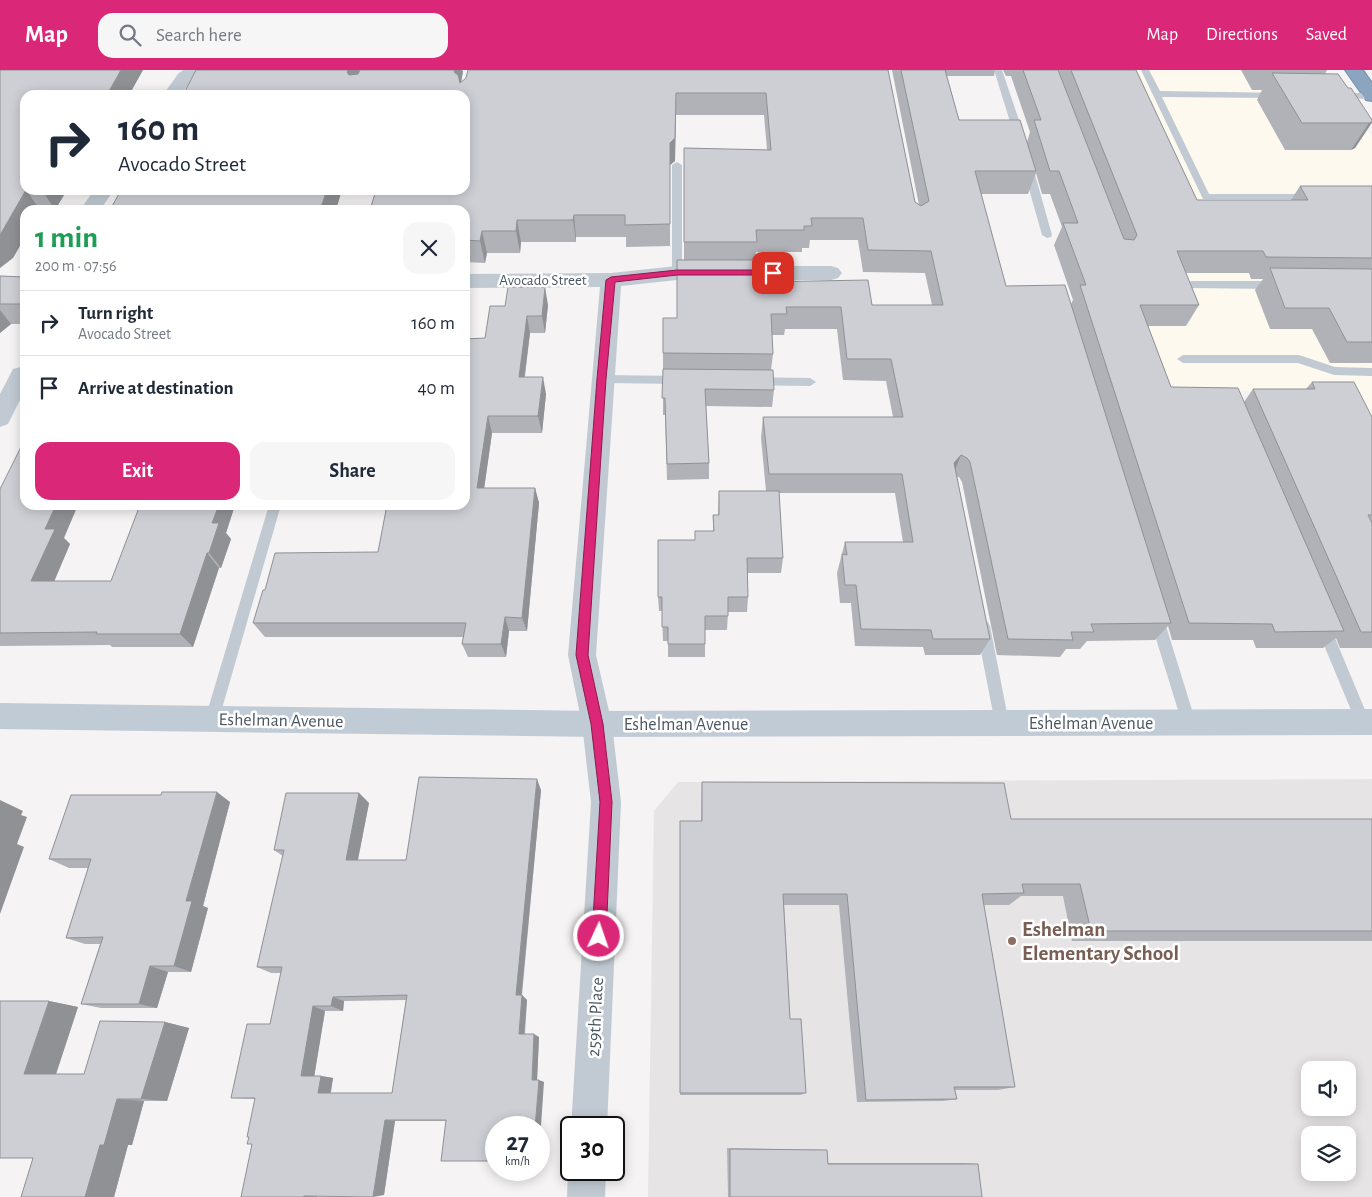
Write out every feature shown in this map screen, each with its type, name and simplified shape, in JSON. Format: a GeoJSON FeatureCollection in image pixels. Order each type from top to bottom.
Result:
{"type":"FeatureCollection","features":[{"type":"Feature","properties":{"kind":"highway"},"geometry":{"type":"LineString","coordinates":[[1354,70],[1372,96]]}},
{"type":"Feature","properties":{"kind":"street"},"geometry":{"type":"LineString","coordinates":[[176,90],[184,78],[194,70]]}},
{"type":"Feature","properties":{"kind":"street","name":"Avocado Street"},"geometry":{"type":"LineString","coordinates":[[470,281],[611,280],[677,273],[831,273]]}},
{"type":"Feature","properties":{"kind":"street","name":"259th Place"},"geometry":{"type":"LineString","coordinates":[[590,1116],[606,802],[597,724],[582,655],[611,280]]}},
{"type":"Feature","properties":{"kind":"street"},"geometry":{"type":"LineString","coordinates":[[0,418],[20,377]]}},
{"type":"Feature","properties":{"kind":"street","name":"Eshelman Avenue"},"geometry":{"type":"LineString","coordinates":[[0,716],[597,724],[1368,722]]}},
{"type":"Feature","properties":{"kind":"street"},"geometry":{"type":"LineString","coordinates":[[586,1197],[587,1181]]}},
{"type":"Feature","properties":{"kind":"lane"},"geometry":{"type":"LineString","coordinates":[[998,70],[1047,235]]}},
{"type":"Feature","properties":{"kind":"lane"},"geometry":{"type":"LineString","coordinates":[[1145,70],[1206,197],[1323,197]]}},
{"type":"Feature","properties":{"kind":"lane"},"geometry":{"type":"LineString","coordinates":[[1156,94],[1294,95]]}},
{"type":"Feature","properties":{"kind":"lane"},"geometry":{"type":"LineString","coordinates":[[1333,96],[1372,96]]}},
{"type":"Feature","properties":{"kind":"lane"},"geometry":{"type":"LineString","coordinates":[[677,165],[677,273]]}},
{"type":"Feature","properties":{"kind":"lane"},"geometry":{"type":"LineString","coordinates":[[1191,285],[1286,285]]}},
{"type":"Feature","properties":{"kind":"lane"},"geometry":{"type":"LineString","coordinates":[[1183,359],[1299,359],[1334,371],[1372,372]]}},
{"type":"Feature","properties":{"kind":"lane"},"geometry":{"type":"LineString","coordinates":[[602,379],[691,380]]}},
{"type":"Feature","properties":{"kind":"lane"},"geometry":{"type":"LineString","coordinates":[[741,381],[810,382]]}},
{"type":"Feature","properties":{"kind":"lane"},"geometry":{"type":"LineString","coordinates":[[212,719],[274,510]]}},
{"type":"Feature","properties":{"kind":"lane"},"geometry":{"type":"LineString","coordinates":[[1151,599],[1189,723]]}},
{"type":"Feature","properties":{"kind":"lane"},"geometry":{"type":"LineString","coordinates":[[1318,614],[1368,722]]}},
{"type":"Feature","properties":{"kind":"lane"},"geometry":{"type":"LineString","coordinates":[[981,617],[1002,723]]}},
{"type":"Feature","properties":{"kind":"shaded area"},"geometry":{"type":"Polygon","coordinates":[[[1046,70],[1326,70],[1372,137],[1372,555],[1296,392],[1162,389],[1046,70]]]}},
{"type":"Feature","properties":{"kind":"shaded area","name":"Eshelman Elementary School"},"geometry":{"type":"Polygon","coordinates":[[[1372,779],[1372,1197],[648,1197],[654,811],[678,782],[1372,779]]]}},
{"type":"Feature","properties":{"kind":"building"},"geometry":{"type":"Polygon","coordinates":[[[0,70],[121,70],[110,90],[20,90],[20,195],[23,195],[0,235],[0,70]]]}},
{"type":"Feature","properties":{"kind":"building"},"geometry":{"type":"Polygon","coordinates":[[[196,70],[348,70],[349,75],[358,74],[360,70],[455,70],[454,72],[458,75],[460,83],[466,78],[468,70],[888,70],[915,202],[921,206],[929,201],[901,70],[945,70],[959,120],[1020,120],[1036,171],[975,171],[1006,286],[1065,285],[1171,623],[1091,624],[1094,632],[1071,632],[1073,640],[1008,639],[970,462],[961,455],[954,463],[990,639],[933,639],[931,630],[861,629],[856,585],[845,585],[842,554],[847,555],[845,542],[913,542],[902,474],[769,474],[763,417],[903,417],[891,359],[847,359],[841,307],[786,307],[787,314],[771,314],[773,354],[663,353],[663,318],[677,318],[677,260],[759,260],[761,282],[868,280],[872,305],[943,305],[931,251],[868,250],[863,218],[811,218],[812,226],[804,226],[804,230],[756,230],[757,242],[684,242],[684,148],[771,150],[766,93],[676,93],[675,138],[670,143],[670,224],[625,225],[625,215],[574,215],[573,220],[517,220],[516,231],[482,231],[480,241],[470,240],[470,205],[372,205],[374,195],[470,195],[470,90],[186,90],[196,70]]]}},
{"type":"Feature","properties":{"kind":"building"},"geometry":{"type":"Polygon","coordinates":[[[1023,70],[1058,70],[1124,239],[1134,240],[1137,235],[1071,70],[1136,70],[1197,200],[1308,200],[1300,186],[1372,186],[1372,258],[1266,257],[1263,251],[1177,251],[1199,305],[1140,305],[1171,387],[1238,388],[1344,631],[1275,632],[1272,624],[1189,623],[1080,285],[1086,285],[1063,223],[1078,223],[1059,171],[1050,171],[1034,120],[1041,120],[1023,70]]]}},
{"type":"Feature","properties":{"kind":"building"},"geometry":{"type":"Polygon","coordinates":[[[1272,73],[1338,74],[1348,88],[1351,88],[1372,122],[1302,123],[1272,73]]]}},
{"type":"Feature","properties":{"kind":"building"},"geometry":{"type":"Polygon","coordinates":[[[118,195],[325,195],[322,205],[113,205],[118,195]]]}},
{"type":"Feature","properties":{"kind":"building"},"geometry":{"type":"Polygon","coordinates":[[[1270,268],[1372,269],[1372,342],[1347,342],[1329,308],[1285,308],[1270,268]]]}},
{"type":"Feature","properties":{"kind":"building"},"geometry":{"type":"Polygon","coordinates":[[[0,276],[20,277],[20,304],[0,304],[0,276]]]}},
{"type":"Feature","properties":{"kind":"building"},"geometry":{"type":"Polygon","coordinates":[[[508,287],[545,287],[542,316],[527,316],[519,377],[543,377],[538,416],[488,416],[477,488],[535,488],[522,618],[505,617],[501,644],[462,644],[466,623],[253,623],[263,590],[265,590],[275,553],[378,552],[386,510],[470,510],[470,339],[485,338],[490,306],[505,306],[508,287]]]}},
{"type":"Feature","properties":{"kind":"building"},"geometry":{"type":"Polygon","coordinates":[[[663,369],[773,370],[774,390],[705,389],[709,463],[667,464],[665,398],[662,398],[663,369]]]}},
{"type":"Feature","properties":{"kind":"building"},"geometry":{"type":"Polygon","coordinates":[[[1312,382],[1354,382],[1372,417],[1372,515],[1368,515],[1372,523],[1372,632],[1361,632],[1253,389],[1315,389],[1312,382]]]}},
{"type":"Feature","properties":{"kind":"building"},"geometry":{"type":"Polygon","coordinates":[[[20,449],[20,510],[54,510],[45,529],[55,529],[31,581],[111,581],[138,510],[217,510],[212,523],[219,523],[180,634],[96,634],[97,632],[0,633],[0,489],[20,449]]]}},
{"type":"Feature","properties":{"kind":"building"},"geometry":{"type":"Polygon","coordinates":[[[719,491],[779,491],[783,558],[747,558],[748,597],[728,597],[728,616],[705,616],[705,644],[668,644],[668,627],[662,627],[662,597],[658,597],[658,540],[695,540],[695,531],[714,531],[713,515],[719,515],[719,491]]]}},
{"type":"Feature","properties":{"kind":"building"},"geometry":{"type":"Polygon","coordinates":[[[419,777],[537,779],[516,995],[522,995],[519,1034],[534,1034],[532,1080],[539,1080],[536,1116],[485,1116],[485,1161],[441,1161],[446,1120],[385,1120],[373,1197],[241,1197],[252,1144],[247,1144],[249,1137],[247,1137],[255,1098],[231,1098],[247,1024],[270,1024],[282,967],[257,967],[284,850],[274,850],[286,793],[359,793],[346,860],[406,860],[419,777]],[[407,995],[333,997],[331,1006],[313,1006],[301,1076],[321,1076],[318,1093],[392,1093],[407,995]]]}},
{"type":"Feature","properties":{"kind":"building"},"geometry":{"type":"Polygon","coordinates":[[[702,782],[1004,783],[1011,819],[1372,819],[1372,931],[1091,931],[1080,884],[1022,884],[1024,893],[982,894],[1015,1087],[954,1087],[957,1099],[866,1100],[847,894],[783,894],[790,1019],[801,1019],[806,1093],[680,1093],[680,821],[702,821],[702,782]]]}},
{"type":"Feature","properties":{"kind":"building"},"geometry":{"type":"Polygon","coordinates":[[[162,792],[217,792],[186,901],[192,901],[174,966],[150,966],[139,1004],[81,1004],[103,937],[66,938],[91,859],[49,859],[71,795],[161,795],[162,792]]]}},
{"type":"Feature","properties":{"kind":"building"},"geometry":{"type":"Polygon","coordinates":[[[0,1001],[49,1001],[24,1074],[84,1074],[100,1021],[165,1022],[141,1099],[117,1099],[104,1145],[100,1145],[85,1197],[21,1197],[33,1158],[0,1158],[0,1001]]]}},
{"type":"Feature","properties":{"kind":"building"},"geometry":{"type":"Polygon","coordinates":[[[730,1149],[827,1150],[828,1164],[978,1164],[982,1197],[730,1197],[730,1149]]]}},
{"type":"Feature","properties":{"kind":"place","name":"Eshelman Elementary School"},"geometry":{"type":"Point","coordinates":[1012,941]}},
{"type":"Feature","properties":{"kind":"route"},"geometry":{"type":"LineString","coordinates":[[599,936],[606,802],[597,724],[582,655],[611,280],[677,273],[773,273]]}}]}
